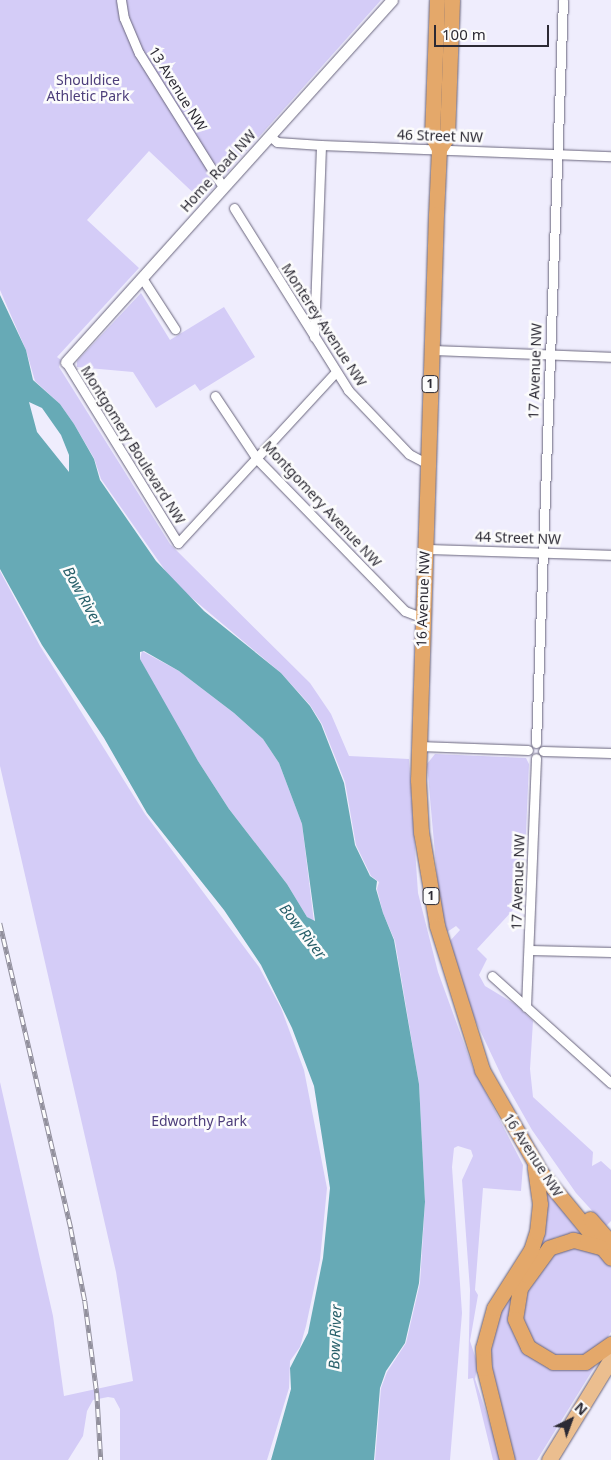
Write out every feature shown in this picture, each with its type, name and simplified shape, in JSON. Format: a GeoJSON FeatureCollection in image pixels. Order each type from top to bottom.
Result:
{"type":"FeatureCollection","features":[{"type":"Feature","properties":{"kind":"highway","name":"16 Avenue NW"},"geometry":{"type":"LineString","coordinates":[[439,149],[447,137],[452,0]]}},
{"type":"Feature","properties":{"kind":"highway","name":"16 Avenue NW"},"geometry":{"type":"LineString","coordinates":[[436,1],[432,135],[439,149],[419,746],[421,832],[430,895],[448,965],[482,1070],[535,1163],[608,1248]]}},
{"type":"Feature","properties":{"kind":"highway","name":"16 Avenue NW"},"geometry":{"type":"LineString","coordinates":[[474,1041],[490,1062],[510,1103],[541,1154],[608,1248]]}},
{"type":"Feature","properties":{"kind":"highway"},"geometry":{"type":"LineString","coordinates":[[507,1460],[484,1368],[483,1348],[494,1308],[531,1250],[537,1232],[540,1204],[535,1163]]}},
{"type":"Feature","properties":{"kind":"highway"},"geometry":{"type":"LineString","coordinates":[[608,1248],[573,1240],[549,1248],[520,1288],[515,1319],[528,1347],[553,1362],[585,1362],[611,1344]]}},
{"type":"Feature","properties":{"kind":"main road"},"geometry":{"type":"LineString","coordinates":[[549,1460],[611,1360]]}},
{"type":"Feature","properties":{"kind":"street","name":"13 Avenue NW"},"geometry":{"type":"LineString","coordinates":[[121,0],[124,18],[139,53],[224,187]]}},
{"type":"Feature","properties":{"kind":"street","name":"Home Road NW"},"geometry":{"type":"LineString","coordinates":[[66,362],[392,0]]}},
{"type":"Feature","properties":{"kind":"street","name":"17 Avenue NW"},"geometry":{"type":"LineString","coordinates":[[536,743],[563,0]]}},
{"type":"Feature","properties":{"kind":"street","name":"46 Street NW"},"geometry":{"type":"LineString","coordinates":[[270,136],[277,142],[322,145],[611,156]]}},
{"type":"Feature","properties":{"kind":"street"},"geometry":{"type":"LineString","coordinates":[[314,337],[322,145]]}},
{"type":"Feature","properties":{"kind":"street","name":"Monterey Avenue NW"},"geometry":{"type":"LineString","coordinates":[[234,208],[348,390],[409,454],[428,464]]}},
{"type":"Feature","properties":{"kind":"street"},"geometry":{"type":"LineString","coordinates":[[142,278],[175,329]]}},
{"type":"Feature","properties":{"kind":"street"},"geometry":{"type":"LineString","coordinates":[[431,350],[611,357]]}},
{"type":"Feature","properties":{"kind":"street","name":"Montgomery Boulevard NW"},"geometry":{"type":"LineString","coordinates":[[66,362],[178,543],[258,459]]}},
{"type":"Feature","properties":{"kind":"street"},"geometry":{"type":"LineString","coordinates":[[258,459],[336,372]]}},
{"type":"Feature","properties":{"kind":"street","name":"Montgomery Avenue NW"},"geometry":{"type":"LineString","coordinates":[[215,396],[258,459],[405,611],[423,618]]}},
{"type":"Feature","properties":{"kind":"street","name":"44 Street NW"},"geometry":{"type":"LineString","coordinates":[[425,549],[611,556]]}},
{"type":"Feature","properties":{"kind":"street"},"geometry":{"type":"LineString","coordinates":[[528,750],[536,743],[543,751]]}},
{"type":"Feature","properties":{"kind":"street"},"geometry":{"type":"LineString","coordinates":[[419,746],[528,750],[536,758],[543,751],[611,753]]}},
{"type":"Feature","properties":{"kind":"street","name":"17 Avenue NW"},"geometry":{"type":"LineString","coordinates":[[526,1007],[530,950],[536,758]]}},
{"type":"Feature","properties":{"kind":"street"},"geometry":{"type":"LineString","coordinates":[[530,950],[611,952]]}},
{"type":"Feature","properties":{"kind":"street"},"geometry":{"type":"LineString","coordinates":[[492,976],[611,1084]]}},
{"type":"Feature","properties":{"kind":"green space","name":"Shouldice Athletic Park"},"geometry":{"type":"Polygon","coordinates":[[[0,0],[381,0],[202,201],[149,151],[87,220],[139,268],[57,357],[61,360],[59,367],[170,544],[310,683],[331,714],[349,756],[409,759],[418,893],[438,972],[473,1068],[523,1165],[521,1191],[483,1188],[475,1290],[478,1295],[470,1341],[478,1365],[475,1379],[502,1460],[493,1460],[473,1378],[468,1379],[470,1290],[462,1180],[473,1156],[471,1150],[458,1146],[454,1148],[452,1167],[462,1313],[450,1460],[375,1460],[381,1388],[387,1372],[406,1343],[420,1283],[425,1202],[419,1084],[395,941],[383,913],[377,889],[379,882],[371,876],[356,845],[345,782],[322,724],[310,705],[281,673],[174,583],[101,479],[94,458],[74,424],[60,404],[35,381],[26,350],[0,290],[0,0]]]}},
{"type":"Feature","properties":{"kind":"green space"},"geometry":{"type":"Polygon","coordinates":[[[141,293],[170,340],[224,307],[255,357],[200,391],[195,384],[156,408],[133,372],[77,367],[77,361],[141,293]]]}},
{"type":"Feature","properties":{"kind":"green space","name":"Edworthy Park"},"geometry":{"type":"Polygon","coordinates":[[[0,571],[40,646],[145,814],[259,967],[281,1008],[304,1070],[327,1188],[320,1260],[306,1326],[300,1347],[290,1361],[289,1388],[267,1460],[120,1460],[120,1409],[114,1398],[108,1397],[93,1400],[87,1411],[83,1436],[68,1460],[0,1460],[0,1082],[53,1316],[64,1396],[133,1381],[116,1272],[0,766],[0,571]]]}},
{"type":"Feature","properties":{"kind":"green space"},"geometry":{"type":"Polygon","coordinates":[[[142,651],[179,671],[234,713],[263,739],[279,763],[302,824],[314,922],[307,917],[287,884],[229,809],[198,761],[161,700],[140,659],[142,651]]]}},
{"type":"Feature","properties":{"kind":"green space"},"geometry":{"type":"Polygon","coordinates":[[[435,754],[526,758],[529,764],[523,899],[477,949],[487,959],[479,975],[485,986],[515,1004],[533,1021],[530,1069],[533,1097],[593,1152],[592,1166],[601,1161],[611,1170],[611,1221],[606,1226],[576,1193],[532,1130],[503,1079],[470,1009],[449,942],[460,930],[456,926],[447,932],[439,899],[427,764],[435,754]]]}},
{"type":"Feature","properties":{"kind":"green space"},"geometry":{"type":"Polygon","coordinates":[[[544,1188],[581,1234],[556,1237],[532,1257],[544,1188]]]}},
{"type":"Feature","properties":{"kind":"green space"},"geometry":{"type":"Polygon","coordinates":[[[565,1246],[598,1254],[611,1267],[611,1332],[604,1343],[586,1355],[563,1359],[531,1342],[521,1324],[524,1289],[549,1255],[565,1246]]]}},
{"type":"Feature","properties":{"kind":"green space"},"geometry":{"type":"Polygon","coordinates":[[[511,1296],[510,1322],[514,1335],[529,1356],[554,1368],[577,1369],[597,1363],[537,1460],[512,1460],[489,1362],[496,1316],[511,1296]]]}},
{"type":"Feature","properties":{"kind":"water","name":"Bow River"},"geometry":{"type":"Polygon","coordinates":[[[0,295],[26,350],[33,380],[60,404],[74,424],[94,459],[100,480],[156,561],[204,611],[281,673],[310,706],[321,724],[344,783],[355,845],[370,876],[377,881],[376,889],[394,940],[419,1084],[425,1202],[419,1283],[405,1343],[386,1371],[380,1388],[374,1460],[271,1460],[291,1389],[290,1368],[308,1333],[323,1258],[330,1188],[314,1086],[292,1028],[261,965],[224,910],[147,813],[104,738],[42,645],[0,569],[0,295]],[[29,402],[37,432],[69,472],[69,455],[61,435],[42,408],[29,402]],[[144,651],[140,652],[140,659],[198,761],[229,809],[287,884],[307,917],[315,921],[302,824],[279,763],[263,739],[234,713],[179,671],[144,651]]]}},
{"type":"Feature","properties":{"kind":"railway"},"geometry":{"type":"LineString","coordinates":[[0,923],[71,1229],[85,1301],[97,1393],[101,1460]]}}]}
